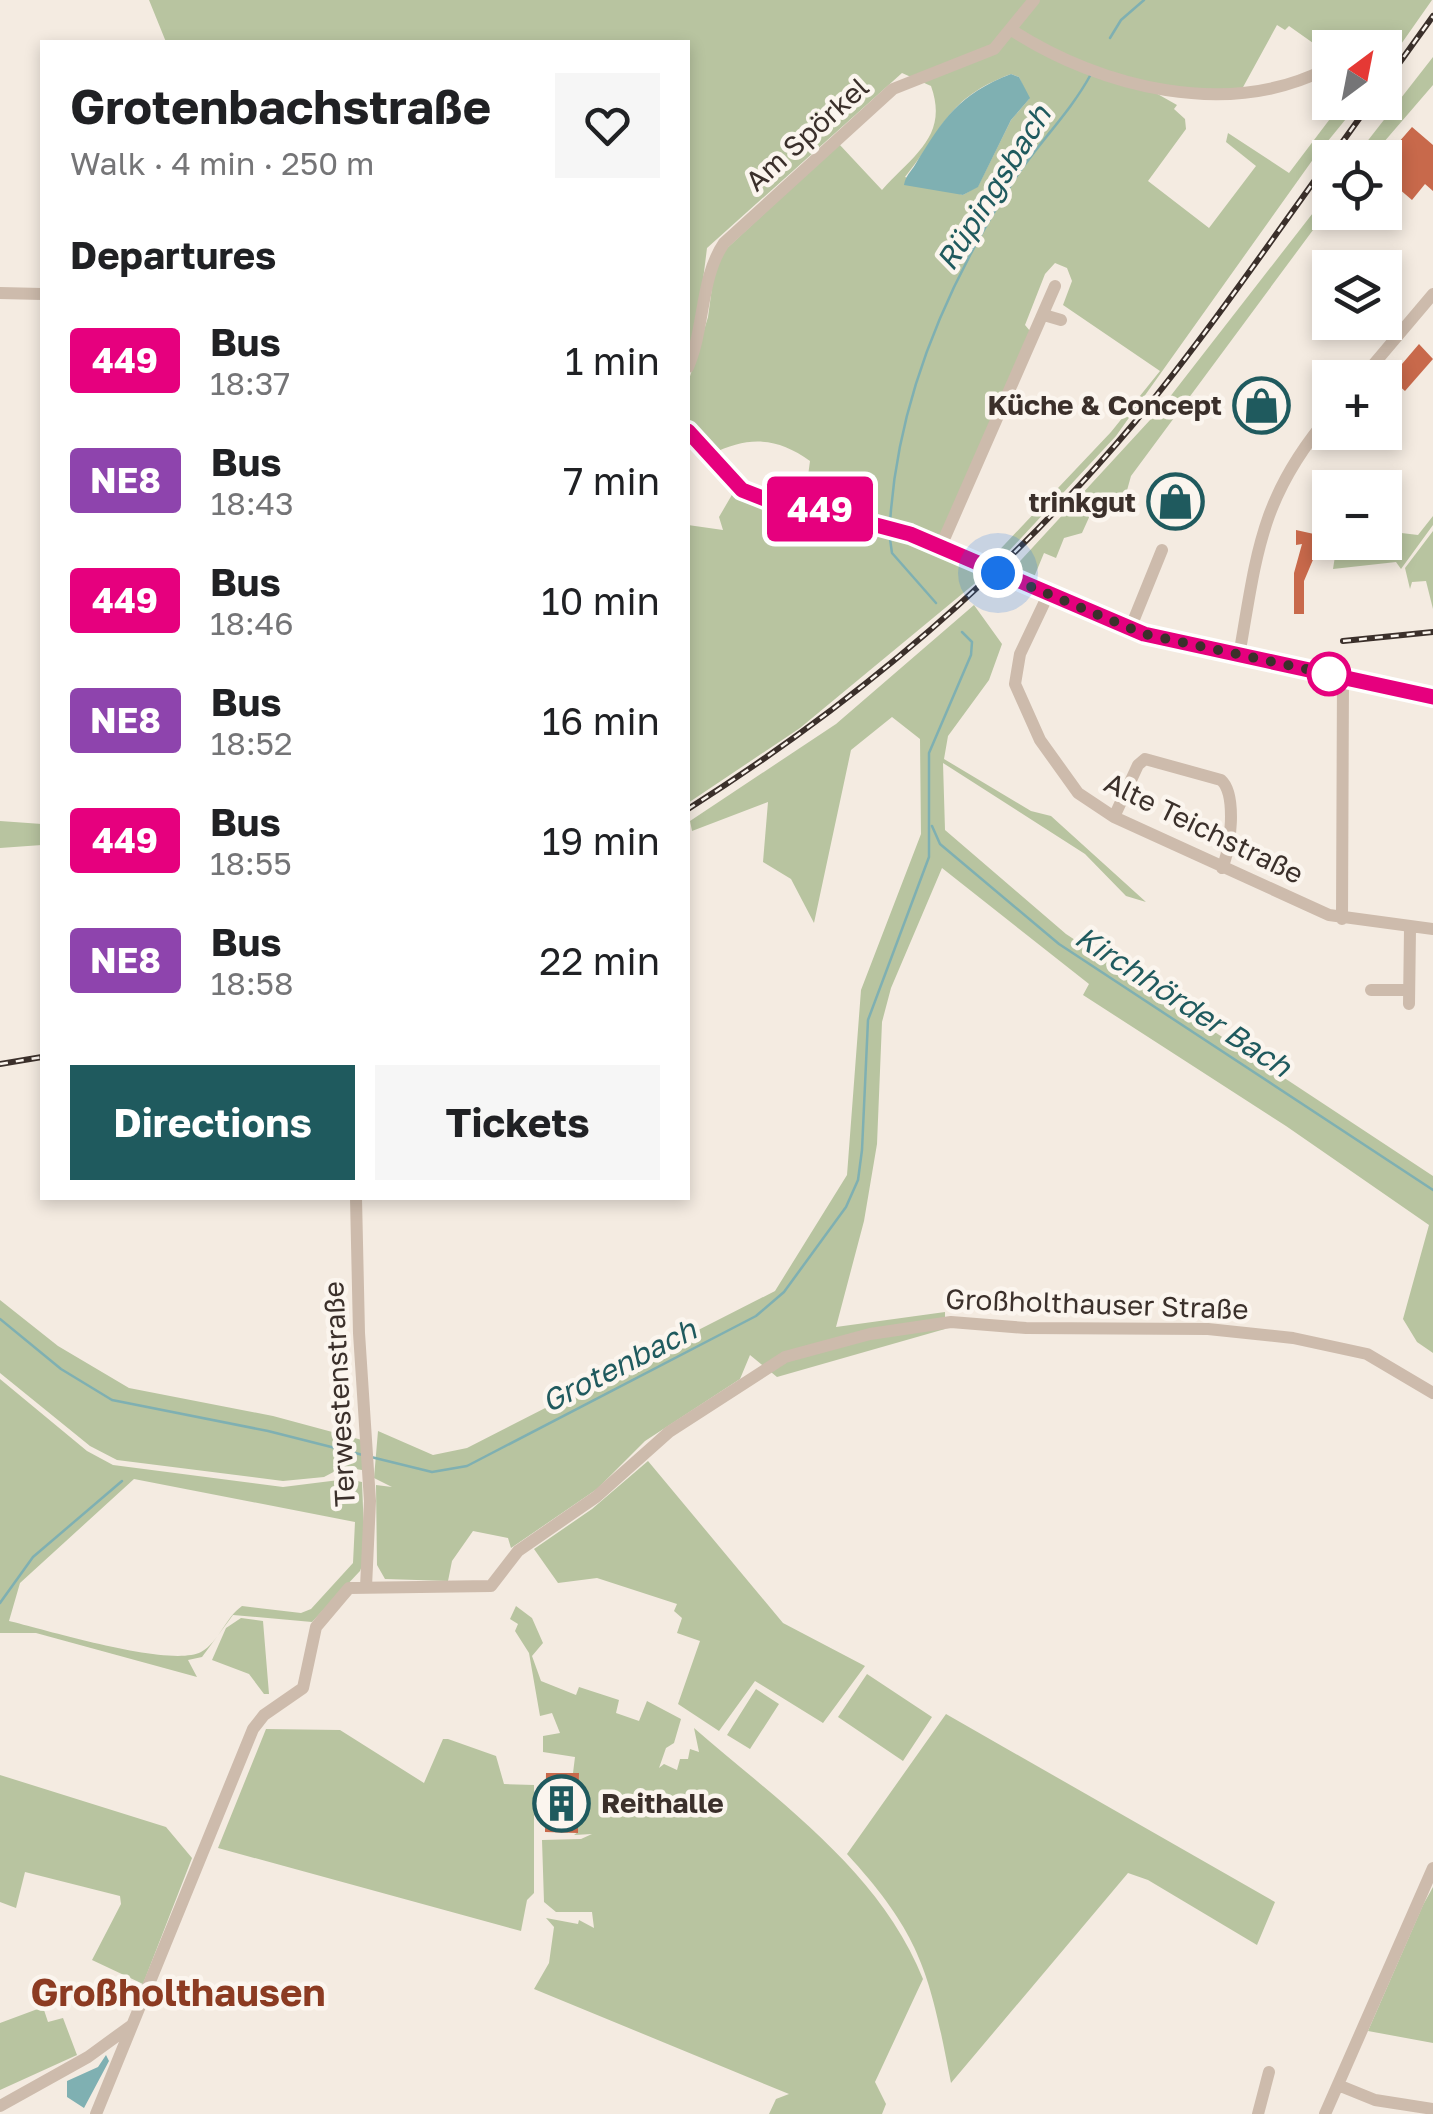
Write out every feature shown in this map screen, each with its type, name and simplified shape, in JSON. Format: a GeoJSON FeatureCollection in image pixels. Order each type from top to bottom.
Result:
{"type":"FeatureCollection","features":[{"type":"Feature","properties":{"kind":"street","name":"Am Spörkel"},"geometry":{"type":"LineString","coordinates":[[690,361],[703,320],[713,259],[724,243],[894,89],[994,49],[1013,31],[1034,0]]}},
{"type":"Feature","properties":{"kind":"street"},"geometry":{"type":"LineString","coordinates":[[1013,31],[1122,80],[1178,94],[1237,92],[1312,74]]}},
{"type":"Feature","properties":{"kind":"street"},"geometry":{"type":"LineString","coordinates":[[941,546],[1055,286]]}},
{"type":"Feature","properties":{"kind":"street"},"geometry":{"type":"LineString","coordinates":[[0,293],[40,294]]}},
{"type":"Feature","properties":{"kind":"street"},"geometry":{"type":"LineString","coordinates":[[1377,360],[1433,294]]}},
{"type":"Feature","properties":{"kind":"street"},"geometry":{"type":"LineString","coordinates":[[1044,314],[1061,320]]}},
{"type":"Feature","properties":{"kind":"street"},"geometry":{"type":"LineString","coordinates":[[690,433],[742,490],[775,503],[910,534],[1130,629],[1433,697]]}},
{"type":"Feature","properties":{"kind":"street"},"geometry":{"type":"LineString","coordinates":[[1239,656],[1274,496],[1295,456],[1312,436]]}},
{"type":"Feature","properties":{"kind":"street"},"geometry":{"type":"LineString","coordinates":[[1130,629],[1162,550]]}},
{"type":"Feature","properties":{"kind":"street","name":"Alte Teichstraße"},"geometry":{"type":"LineString","coordinates":[[1048,594],[1017,664],[1018,694],[1068,783],[1114,817],[1342,918],[1433,929]]}},
{"type":"Feature","properties":{"kind":"street"},"geometry":{"type":"LineString","coordinates":[[1342,918],[1343,677]]}},
{"type":"Feature","properties":{"kind":"street"},"geometry":{"type":"LineString","coordinates":[[1114,817],[1145,759],[1221,780],[1228,789],[1229,847],[1222,868]]}},
{"type":"Feature","properties":{"kind":"street"},"geometry":{"type":"LineString","coordinates":[[1371,990],[1409,997],[1410,929]]}},
{"type":"Feature","properties":{"kind":"street","name":"Terwestenstraße"},"geometry":{"type":"LineString","coordinates":[[356,1200],[359,1333],[368,1446],[366,1588]]}},
{"type":"Feature","properties":{"kind":"street","name":"Großholthauser Straße"},"geometry":{"type":"LineString","coordinates":[[96,2114],[256,1725],[303,1688],[314,1632],[342,1592],[366,1588],[492,1586],[518,1551],[596,1497],[669,1432],[724,1400],[770,1365],[818,1345],[894,1329],[951,1322],[1026,1328],[1208,1329],[1293,1338],[1367,1354],[1433,1392]]}},
{"type":"Feature","properties":{"kind":"street"},"geometry":{"type":"LineString","coordinates":[[1325,2114],[1433,1868]]}},
{"type":"Feature","properties":{"kind":"street"},"geometry":{"type":"LineString","coordinates":[[0,2106],[88,2057],[132,2025]]}},
{"type":"Feature","properties":{"kind":"street"},"geometry":{"type":"LineString","coordinates":[[1258,2114],[1270,2072]]}},
{"type":"Feature","properties":{"kind":"street"},"geometry":{"type":"LineString","coordinates":[[1338,2085],[1391,2109],[1433,2109]]}},
{"type":"Feature","properties":{"kind":"green space"},"geometry":{"type":"Polygon","coordinates":[[[149,0],[1432,0],[1402,43],[1402,30],[1312,30],[1312,42],[1289,26],[1285,30],[1277,25],[1242,89],[1154,92],[1177,105],[1174,109],[1185,119],[1186,129],[1148,181],[1209,228],[1256,166],[1226,142],[1228,133],[1289,173],[1312,143],[1312,161],[1116,436],[996,565],[988,562],[1111,432],[1160,371],[1063,305],[1072,281],[1067,268],[1055,263],[1045,274],[1025,325],[1030,331],[943,534],[931,536],[805,498],[810,461],[798,453],[774,443],[750,442],[712,454],[690,424],[690,376],[708,317],[715,265],[725,250],[839,144],[882,190],[932,132],[935,103],[931,86],[902,73],[707,248],[699,312],[690,344],[690,40],[165,40],[149,0]],[[1011,74],[959,105],[905,177],[963,195],[978,186],[1011,120],[1029,99],[1019,77],[1011,74]]]}},
{"type":"Feature","properties":{"kind":"green space"},"geometry":{"type":"Polygon","coordinates":[[[1433,57],[1433,85],[1386,140],[1368,140],[1384,120],[1402,120],[1402,97],[1433,57]]]}},
{"type":"Feature","properties":{"kind":"green space"},"geometry":{"type":"Polygon","coordinates":[[[1329,120],[1345,120],[1329,140],[1314,140],[1329,120]]]}},
{"type":"Feature","properties":{"kind":"green space"},"geometry":{"type":"Polygon","coordinates":[[[1312,214],[1313,230],[1131,476],[1121,512],[1096,502],[1082,533],[1064,538],[1056,558],[1044,553],[1032,582],[1010,572],[1162,407],[1312,214]]]}},
{"type":"Feature","properties":{"kind":"green space"},"geometry":{"type":"Polygon","coordinates":[[[733,493],[768,509],[841,522],[838,532],[861,541],[865,527],[915,542],[985,575],[800,728],[690,802],[690,525],[723,530],[719,517],[733,493]]]}},
{"type":"Feature","properties":{"kind":"green space"},"geometry":{"type":"Polygon","coordinates":[[[1433,516],[1433,525],[1401,569],[1396,562],[1333,569],[1334,560],[1402,560],[1402,533],[1418,535],[1433,516]]]}},
{"type":"Feature","properties":{"kind":"green space"},"geometry":{"type":"Polygon","coordinates":[[[1433,531],[1433,609],[1426,581],[1412,582],[1410,589],[1405,568],[1433,531]]]}},
{"type":"Feature","properties":{"kind":"green space"},"geometry":{"type":"Polygon","coordinates":[[[974,605],[1002,644],[989,680],[948,736],[944,759],[1031,811],[1051,816],[1146,902],[1126,896],[1085,854],[943,763],[945,830],[1066,934],[1433,1176],[1433,1353],[1417,1342],[1403,1319],[1429,1225],[1286,1126],[1083,995],[1089,984],[942,868],[891,988],[882,1022],[877,1144],[864,1221],[836,1327],[945,1312],[945,1329],[777,1377],[750,1355],[740,1379],[645,1441],[597,1489],[511,1548],[508,1538],[473,1531],[452,1561],[448,1581],[385,1579],[377,1565],[376,1485],[392,1487],[374,1478],[378,1431],[433,1455],[467,1448],[775,1291],[847,1175],[861,990],[921,834],[920,739],[892,717],[851,750],[814,923],[791,879],[763,862],[768,802],[692,831],[690,821],[836,724],[974,605]]]}},
{"type":"Feature","properties":{"kind":"green space"},"geometry":{"type":"Polygon","coordinates":[[[0,821],[40,824],[40,845],[0,848],[0,821]]]}},
{"type":"Feature","properties":{"kind":"green space"},"geometry":{"type":"Polygon","coordinates":[[[0,1300],[58,1346],[129,1388],[273,1416],[362,1440],[362,1470],[343,1467],[324,1477],[283,1481],[117,1460],[90,1446],[0,1373],[0,1300]]]}},
{"type":"Feature","properties":{"kind":"green space"},"geometry":{"type":"Polygon","coordinates":[[[0,1379],[87,1451],[113,1465],[283,1487],[347,1479],[362,1482],[365,1558],[360,1571],[312,1622],[233,1615],[242,1606],[301,1613],[311,1609],[353,1563],[355,1522],[134,1479],[20,1583],[9,1621],[108,1646],[163,1655],[201,1652],[216,1637],[202,1657],[188,1660],[197,1677],[36,1633],[0,1633],[0,1379]]]}},
{"type":"Feature","properties":{"kind":"green space"},"geometry":{"type":"Polygon","coordinates":[[[648,1461],[783,1623],[865,1666],[823,1723],[755,1681],[719,1731],[678,1704],[700,1641],[677,1633],[682,1618],[674,1611],[677,1604],[597,1578],[558,1583],[534,1549],[592,1509],[648,1461]]]}},
{"type":"Feature","properties":{"kind":"green space"},"geometry":{"type":"Polygon","coordinates":[[[516,1606],[532,1618],[543,1643],[532,1656],[541,1681],[576,1695],[579,1687],[619,1700],[616,1713],[639,1721],[647,1701],[681,1719],[674,1743],[666,1748],[659,1768],[664,1764],[677,1770],[680,1759],[688,1759],[690,1749],[699,1752],[694,1728],[824,1840],[881,1904],[923,1979],[875,2082],[886,2104],[882,2114],[769,2114],[776,2099],[789,2094],[534,1989],[549,1963],[554,1927],[546,1918],[578,1924],[579,1920],[594,1928],[592,1912],[556,1912],[544,1902],[542,1840],[581,1839],[592,1834],[574,1835],[578,1832],[579,1774],[573,1773],[575,1757],[543,1752],[543,1736],[560,1733],[552,1713],[540,1716],[529,1653],[515,1631],[518,1624],[510,1619],[516,1606]]]}},
{"type":"Feature","properties":{"kind":"green space"},"geometry":{"type":"Polygon","coordinates":[[[241,1618],[263,1621],[269,1694],[264,1694],[249,1674],[212,1660],[226,1628],[241,1618]]]}},
{"type":"Feature","properties":{"kind":"green space"},"geometry":{"type":"Polygon","coordinates":[[[867,1674],[932,1717],[903,1761],[838,1717],[867,1674]]]}},
{"type":"Feature","properties":{"kind":"green space"},"geometry":{"type":"Polygon","coordinates":[[[756,1689],[779,1704],[750,1749],[727,1735],[756,1689]]]}},
{"type":"Feature","properties":{"kind":"green space"},"geometry":{"type":"Polygon","coordinates":[[[946,1714],[1275,1902],[1257,1945],[1148,1880],[1128,1873],[951,2083],[937,2014],[920,1960],[892,1910],[847,1854],[946,1714]]]}},
{"type":"Feature","properties":{"kind":"green space"},"geometry":{"type":"Polygon","coordinates":[[[266,1729],[340,1730],[424,1783],[443,1739],[448,1739],[496,1756],[504,1784],[534,1785],[534,1893],[527,1900],[521,1931],[218,1848],[266,1729]]]}},
{"type":"Feature","properties":{"kind":"green space"},"geometry":{"type":"Polygon","coordinates":[[[0,1775],[166,1827],[192,1858],[143,1984],[92,1960],[121,1904],[120,1896],[25,1872],[16,1908],[0,1902],[0,1775]]]}},
{"type":"Feature","properties":{"kind":"green space"},"geometry":{"type":"Polygon","coordinates":[[[1433,1887],[1433,2043],[1368,2031],[1423,1905],[1433,1887]]]}},
{"type":"Feature","properties":{"kind":"green space"},"geometry":{"type":"Polygon","coordinates":[[[43,2007],[48,2022],[63,2018],[77,2055],[0,2090],[0,2023],[43,2007]]]}},
{"type":"Feature","properties":{"kind":"water"},"geometry":{"type":"Polygon","coordinates":[[[1011,74],[1019,77],[1030,98],[1011,120],[978,187],[963,195],[904,185],[954,110],[978,90],[1011,74]]]}},
{"type":"Feature","properties":{"kind":"water"},"geometry":{"type":"Polygon","coordinates":[[[106,2055],[109,2061],[84,2108],[67,2097],[67,2081],[98,2067],[106,2055]]]}},
{"type":"Feature","properties":{"kind":"building"},"geometry":{"type":"Polygon","coordinates":[[[1412,127],[1433,145],[1433,191],[1425,184],[1412,200],[1402,191],[1401,140],[1412,127]]]}},
{"type":"Feature","properties":{"kind":"building"},"geometry":{"type":"Polygon","coordinates":[[[1419,344],[1433,359],[1405,391],[1402,364],[1419,344]]]}},
{"type":"Feature","properties":{"kind":"building"},"geometry":{"type":"Polygon","coordinates":[[[1296,530],[1312,534],[1313,560],[1304,581],[1304,614],[1294,614],[1294,573],[1302,544],[1296,545],[1296,530]]]}},
{"type":"Feature","properties":{"kind":"building","name":"Reithalle"},"geometry":{"type":"Polygon","coordinates":[[[546,1773],[579,1773],[578,1833],[545,1832],[546,1773]]]}},
{"type":"Feature","properties":{"kind":"waterway","name":"Rüpingsbach"},"geometry":{"type":"LineString","coordinates":[[1110,38],[1121,20],[1144,0]]}},
{"type":"Feature","properties":{"kind":"waterway","name":"Rüpingsbach"},"geometry":{"type":"LineString","coordinates":[[890,524],[903,432],[947,302],[1014,180],[1091,74]]}},
{"type":"Feature","properties":{"kind":"waterway","name":"Rüpingsbach"},"geometry":{"type":"LineString","coordinates":[[889,532],[892,553],[936,603]]}},
{"type":"Feature","properties":{"kind":"waterway","name":"Grotenbach"},"geometry":{"type":"LineString","coordinates":[[371,1457],[432,1472],[467,1466],[756,1316],[784,1292],[846,1207],[858,1180],[862,1150],[868,1020],[929,857],[929,753],[971,655],[972,642],[962,632]]}},
{"type":"Feature","properties":{"kind":"waterway","name":"Kirchhörder Bach"},"geometry":{"type":"LineString","coordinates":[[932,826],[940,844],[1059,944],[1433,1190]]}},
{"type":"Feature","properties":{"kind":"waterway","name":"Grotenbach"},"geometry":{"type":"LineString","coordinates":[[0,1319],[61,1369],[112,1400],[268,1431],[363,1455]]}},
{"type":"Feature","properties":{"kind":"waterway"},"geometry":{"type":"LineString","coordinates":[[0,1603],[33,1557],[122,1481]]}},
{"type":"Feature","properties":{"kind":"railway"},"geometry":{"type":"LineString","coordinates":[[1402,59],[1433,16]]}},
{"type":"Feature","properties":{"kind":"railway"},"geometry":{"type":"LineString","coordinates":[[1344,140],[1358,120]]}},
{"type":"Feature","properties":{"kind":"railway"},"geometry":{"type":"LineString","coordinates":[[690,808],[870,680],[982,584],[1035,532],[1161,390],[1312,184]]}},
{"type":"Feature","properties":{"kind":"railway"},"geometry":{"type":"LineString","coordinates":[[1343,641],[1433,632]]}},
{"type":"Feature","properties":{"kind":"railway"},"geometry":{"type":"LineString","coordinates":[[0,1064],[40,1057]]}},
{"type":"Feature","properties":{"kind":"bus line","name":"449"},"geometry":{"type":"LineString","coordinates":[[690,434],[713,463],[742,490],[775,503],[812,508],[910,534],[1144,634],[1433,697]]}},
{"type":"Feature","properties":{"kind":"place","name":"Küche & Concept"},"geometry":{"type":"Point","coordinates":[1261,405]}},
{"type":"Feature","properties":{"kind":"place","name":"trinkgut"},"geometry":{"type":"Point","coordinates":[1175,502]}},
{"type":"Feature","properties":{"kind":"place","name":"Reithalle"},"geometry":{"type":"Point","coordinates":[562,1803]}},
{"type":"Feature","properties":{"kind":"district","name":"Großholthausen"},"geometry":{"type":"Point","coordinates":[178,1993]}},
{"type":"Feature","properties":{"kind":"route"},"geometry":{"type":"LineString","coordinates":[[998,573],[1144,634],[1329,674]]}}]}
